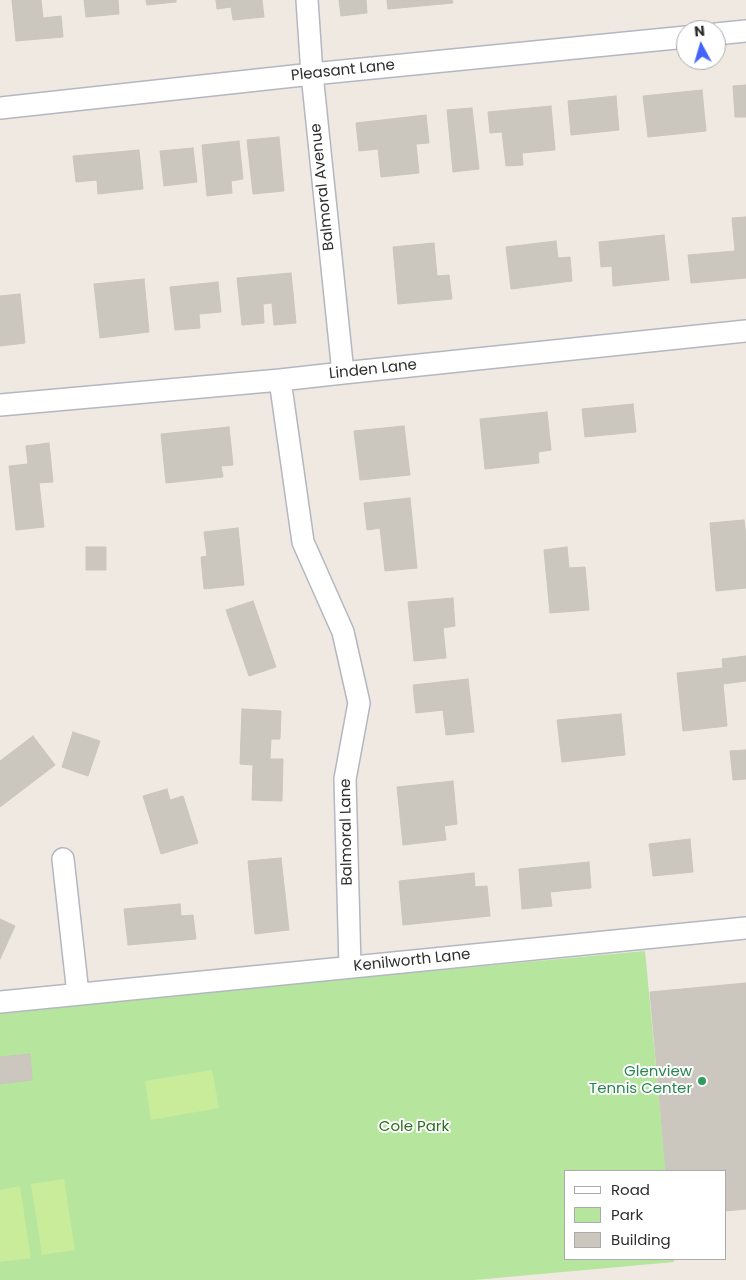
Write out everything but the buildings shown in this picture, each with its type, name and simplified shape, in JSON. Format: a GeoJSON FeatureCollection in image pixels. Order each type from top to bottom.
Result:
{"type":"FeatureCollection","features":[{"type":"Feature","properties":{"kind":"street","name":"Balmoral Avenue"},"geometry":{"type":"LineString","coordinates":[[307,0],[312,74],[343,373]]}},
{"type":"Feature","properties":{"kind":"street"},"geometry":{"type":"LineString","coordinates":[[726,33],[746,31]]}},
{"type":"Feature","properties":{"kind":"street","name":"Pleasant Lane"},"geometry":{"type":"LineString","coordinates":[[0,108],[676,37]]}},
{"type":"Feature","properties":{"kind":"street","name":"Linden Lane"},"geometry":{"type":"LineString","coordinates":[[0,405],[280,380],[746,331]]}},
{"type":"Feature","properties":{"kind":"street","name":"Balmoral Lane"},"geometry":{"type":"LineString","coordinates":[[280,380],[303,542],[343,632],[359,703],[345,780],[350,967]]}},
{"type":"Feature","properties":{"kind":"street"},"geometry":{"type":"LineString","coordinates":[[63,859],[78,994]]}},
{"type":"Feature","properties":{"kind":"street","name":"Kenilworth Lane"},"geometry":{"type":"LineString","coordinates":[[0,1002],[746,928]]}},
{"type":"Feature","properties":{"kind":"green space","name":"Cole Park"},"geometry":{"type":"Polygon","coordinates":[[[645,951],[666,1170],[564,1170],[564,1260],[674,1260],[674,1262],[474,1280],[0,1280],[0,1011],[645,951]]]}},
{"type":"Feature","properties":{"kind":"green space"},"geometry":{"type":"Polygon","coordinates":[[[212,1070],[219,1108],[151,1120],[145,1081],[212,1070]]]}},
{"type":"Feature","properties":{"kind":"green space"},"geometry":{"type":"Polygon","coordinates":[[[64,1179],[75,1250],[42,1255],[31,1184],[64,1179]]]}},
{"type":"Feature","properties":{"kind":"green space"},"geometry":{"type":"Polygon","coordinates":[[[20,1186],[31,1258],[0,1262],[0,1190],[20,1186]]]}},
{"type":"Feature","properties":{"kind":"place","name":"Glenview Tennis Center"},"geometry":{"type":"Point","coordinates":[702,1081]}}]}
